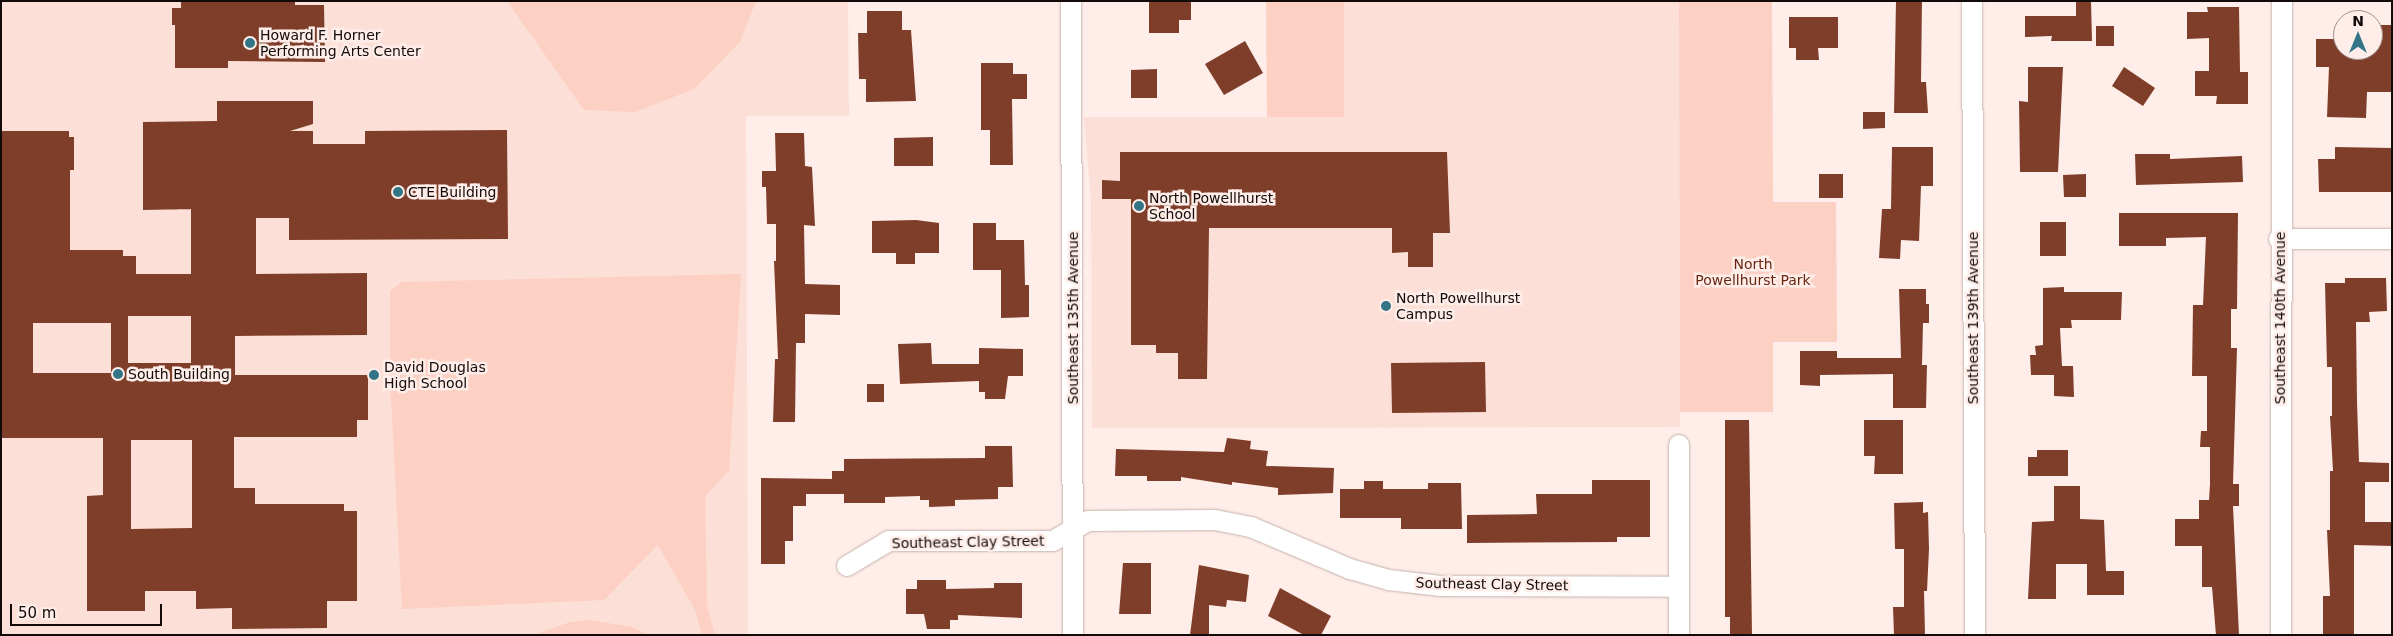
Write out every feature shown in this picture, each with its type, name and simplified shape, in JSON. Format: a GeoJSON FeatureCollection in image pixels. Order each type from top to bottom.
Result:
{"type":"FeatureCollection","features":[{"type":"Feature","properties":{"kind":"street","name":"Southeast 135th Avenue"},"geometry":{"type":"LineString","coordinates":[[1071,1],[1073,635]]}},
{"type":"Feature","properties":{"kind":"street","name":"Southeast 139th Avenue"},"geometry":{"type":"LineString","coordinates":[[1972,1],[1975,635]]}},
{"type":"Feature","properties":{"kind":"street","name":"Southeast 140th Avenue"},"geometry":{"type":"LineString","coordinates":[[2281,635],[2280,240],[2282,1]]}},
{"type":"Feature","properties":{"kind":"street"},"geometry":{"type":"LineString","coordinates":[[2280,240],[2392,239]]}},
{"type":"Feature","properties":{"kind":"street"},"geometry":{"type":"LineString","coordinates":[[1679,445],[1679,635]]}},
{"type":"Feature","properties":{"kind":"street","name":"Southeast Clay Street"},"geometry":{"type":"LineString","coordinates":[[847,566],[889,541],[1053,541],[1088,521],[1216,520],[1251,527],[1350,569],[1389,580],[1441,586],[1679,586]]}},
{"type":"Feature","properties":{"kind":"shaded area","name":"David Douglas High School"},"geometry":{"type":"Polygon","coordinates":[[[1,1],[848,1],[849,116],[746,116],[748,635],[1,635],[1,1]]]}},
{"type":"Feature","properties":{"kind":"shaded area","name":"North Powellhurst Campus"},"geometry":{"type":"Polygon","coordinates":[[[1344,1],[1679,1],[1680,427],[1092,428],[1091,200],[1084,117],[1344,117],[1344,1]]]}},
{"type":"Feature","properties":{"kind":"green space"},"geometry":{"type":"Polygon","coordinates":[[[507,1],[756,1],[740,42],[694,89],[635,112],[584,110],[507,1]]]}},
{"type":"Feature","properties":{"kind":"green space"},"geometry":{"type":"Polygon","coordinates":[[[1266,1],[1344,1],[1344,117],[1267,117],[1266,1]]]}},
{"type":"Feature","properties":{"kind":"green space","name":"North Powellhurst Park"},"geometry":{"type":"Polygon","coordinates":[[[1679,1],[1772,1],[1773,202],[1836,202],[1837,342],[1773,342],[1773,412],[1680,412],[1679,1]]]}},
{"type":"Feature","properties":{"kind":"green space"},"geometry":{"type":"Polygon","coordinates":[[[741,274],[729,471],[705,496],[707,606],[715,635],[702,635],[695,610],[658,545],[604,600],[402,609],[390,378],[390,291],[402,282],[741,274]]]}},
{"type":"Feature","properties":{"kind":"green space"},"geometry":{"type":"Polygon","coordinates":[[[590,620],[632,627],[649,635],[534,635],[570,622],[590,620]]]}},
{"type":"Feature","properties":{"kind":"building","name":"Howard F. Horner Performing Arts Center"},"geometry":{"type":"Polygon","coordinates":[[[181,1],[295,1],[295,5],[324,5],[325,62],[228,61],[228,68],[175,68],[175,25],[172,25],[172,8],[181,8],[181,1]]]}},
{"type":"Feature","properties":{"kind":"building"},"geometry":{"type":"Polygon","coordinates":[[[1149,1],[1191,1],[1191,20],[1179,20],[1179,33],[1149,33],[1149,1]]]}},
{"type":"Feature","properties":{"kind":"building"},"geometry":{"type":"Polygon","coordinates":[[[1896,1],[1922,1],[1921,82],[1926,82],[1928,113],[1894,113],[1896,1]]]}},
{"type":"Feature","properties":{"kind":"building"},"geometry":{"type":"Polygon","coordinates":[[[2076,1],[2091,1],[2092,41],[2051,41],[2052,36],[2025,37],[2025,16],[2076,16],[2076,1]]]}},
{"type":"Feature","properties":{"kind":"building"},"geometry":{"type":"Polygon","coordinates":[[[2207,7],[2239,7],[2240,72],[2248,72],[2248,104],[2216,104],[2217,96],[2195,96],[2195,71],[2209,71],[2209,38],[2187,39],[2187,12],[2208,12],[2207,7]]]}},
{"type":"Feature","properties":{"kind":"building"},"geometry":{"type":"Polygon","coordinates":[[[867,11],[902,11],[902,30],[911,30],[916,101],[866,102],[866,79],[859,79],[858,33],[867,33],[867,11]]]}},
{"type":"Feature","properties":{"kind":"building"},"geometry":{"type":"Polygon","coordinates":[[[1789,17],[1838,17],[1838,48],[1818,48],[1819,60],[1796,60],[1796,48],[1789,48],[1789,17]]]}},
{"type":"Feature","properties":{"kind":"building"},"geometry":{"type":"Polygon","coordinates":[[[2383,25],[2392,25],[2392,92],[2367,92],[2366,118],[2327,117],[2329,67],[2316,67],[2316,39],[2333,39],[2333,60],[2383,60],[2383,25]]]}},
{"type":"Feature","properties":{"kind":"building"},"geometry":{"type":"Polygon","coordinates":[[[2096,26],[2114,26],[2114,46],[2096,46],[2096,26]]]}},
{"type":"Feature","properties":{"kind":"building"},"geometry":{"type":"Polygon","coordinates":[[[1245,41],[1263,73],[1224,95],[1205,64],[1245,41]]]}},
{"type":"Feature","properties":{"kind":"building"},"geometry":{"type":"Polygon","coordinates":[[[981,63],[1013,63],[1013,74],[1027,74],[1027,99],[1012,99],[1013,165],[990,165],[990,130],[981,130],[981,63]]]}},
{"type":"Feature","properties":{"kind":"building"},"geometry":{"type":"Polygon","coordinates":[[[2028,67],[2063,67],[2058,172],[2020,172],[2019,101],[2028,102],[2028,67]]]}},
{"type":"Feature","properties":{"kind":"building"},"geometry":{"type":"Polygon","coordinates":[[[2124,67],[2155,88],[2143,106],[2112,86],[2124,67]]]}},
{"type":"Feature","properties":{"kind":"building"},"geometry":{"type":"Polygon","coordinates":[[[1157,69],[1157,98],[1131,98],[1131,70],[1157,69]]]}},
{"type":"Feature","properties":{"kind":"building","name":"South Building"},"geometry":{"type":"Polygon","coordinates":[[[217,101],[313,101],[313,124],[290,131],[313,131],[313,144],[365,144],[365,131],[507,130],[508,239],[289,240],[289,218],[256,218],[256,274],[367,273],[367,335],[235,336],[235,375],[368,375],[368,420],[357,420],[357,437],[234,437],[234,488],[255,488],[255,504],[344,504],[344,511],[357,511],[357,601],[327,601],[327,628],[232,629],[232,608],[196,609],[196,591],[145,591],[145,611],[87,611],[87,496],[103,495],[103,438],[1,438],[1,131],[69,131],[69,137],[74,137],[74,170],[70,170],[70,250],[123,250],[123,256],[136,256],[136,274],[191,274],[191,209],[143,210],[143,122],[217,121],[217,101]],[[128,316],[128,363],[191,363],[191,316],[128,316]],[[33,323],[33,373],[111,373],[111,323],[33,323]],[[131,440],[131,529],[192,528],[192,440],[131,440]]]}},
{"type":"Feature","properties":{"kind":"building"},"geometry":{"type":"Polygon","coordinates":[[[1863,112],[1885,112],[1885,128],[1863,129],[1863,112]]]}},
{"type":"Feature","properties":{"kind":"building"},"geometry":{"type":"Polygon","coordinates":[[[775,133],[804,133],[805,166],[812,167],[815,226],[804,225],[805,284],[840,285],[840,315],[805,314],[805,343],[796,343],[795,422],[773,422],[775,359],[778,359],[774,261],[776,261],[776,224],[767,224],[766,187],[762,187],[762,171],[776,171],[775,133]]]}},
{"type":"Feature","properties":{"kind":"building"},"geometry":{"type":"Polygon","coordinates":[[[933,137],[933,166],[894,166],[894,138],[933,137]]]}},
{"type":"Feature","properties":{"kind":"building"},"geometry":{"type":"Polygon","coordinates":[[[1892,147],[1933,147],[1933,186],[1921,186],[1919,241],[1901,240],[1900,259],[1879,258],[1882,209],[1891,209],[1892,147]]]}},
{"type":"Feature","properties":{"kind":"building"},"geometry":{"type":"Polygon","coordinates":[[[2335,147],[2392,148],[2392,192],[2319,192],[2318,159],[2335,159],[2335,147]]]}},
{"type":"Feature","properties":{"kind":"building"},"geometry":{"type":"Polygon","coordinates":[[[1120,152],[1447,152],[1450,233],[1433,233],[1433,267],[1408,267],[1408,252],[1392,253],[1392,228],[1209,228],[1207,379],[1178,379],[1178,353],[1156,353],[1156,345],[1131,345],[1131,199],[1102,199],[1102,180],[1120,181],[1120,152]]]}},
{"type":"Feature","properties":{"kind":"building"},"geometry":{"type":"Polygon","coordinates":[[[2135,154],[2170,154],[2170,159],[2242,156],[2243,182],[2136,185],[2135,154]]]}},
{"type":"Feature","properties":{"kind":"building"},"geometry":{"type":"Polygon","coordinates":[[[1819,174],[1843,174],[1843,198],[1819,198],[1819,174]]]}},
{"type":"Feature","properties":{"kind":"building"},"geometry":{"type":"Polygon","coordinates":[[[2086,174],[2086,197],[2064,197],[2063,175],[2086,174]]]}},
{"type":"Feature","properties":{"kind":"building"},"geometry":{"type":"Polygon","coordinates":[[[2119,213],[2238,213],[2237,309],[2231,309],[2231,348],[2237,348],[2233,484],[2239,484],[2239,506],[2233,506],[2239,635],[2216,635],[2212,587],[2202,587],[2202,546],[2175,546],[2175,519],[2199,519],[2199,500],[2209,500],[2210,447],[2200,447],[2201,431],[2207,431],[2207,376],[2192,376],[2193,305],[2203,305],[2206,237],[2166,238],[2166,246],[2119,246],[2119,213]]]}},
{"type":"Feature","properties":{"kind":"building"},"geometry":{"type":"Polygon","coordinates":[[[916,220],[939,223],[939,253],[915,253],[915,264],[896,264],[896,253],[872,253],[872,221],[916,220]]]}},
{"type":"Feature","properties":{"kind":"building"},"geometry":{"type":"Polygon","coordinates":[[[2040,222],[2066,222],[2066,256],[2040,256],[2040,222]]]}},
{"type":"Feature","properties":{"kind":"building"},"geometry":{"type":"Polygon","coordinates":[[[973,223],[996,223],[996,240],[1024,240],[1025,285],[1029,285],[1029,317],[1001,318],[1001,270],[973,270],[973,223]]]}},
{"type":"Feature","properties":{"kind":"building"},"geometry":{"type":"Polygon","coordinates":[[[2345,278],[2386,278],[2387,311],[2369,312],[2370,322],[2356,322],[2357,402],[2359,462],[2389,463],[2389,482],[2365,482],[2365,522],[2392,522],[2392,546],[2354,545],[2354,635],[2323,635],[2323,596],[2330,596],[2327,530],[2330,530],[2330,471],[2333,471],[2330,416],[2332,416],[2332,367],[2327,367],[2325,283],[2345,283],[2345,278]]]}},
{"type":"Feature","properties":{"kind":"building"},"geometry":{"type":"Polygon","coordinates":[[[2064,287],[2064,292],[2122,292],[2121,320],[2071,320],[2072,328],[2060,328],[2062,366],[2073,366],[2074,397],[2054,396],[2054,375],[2031,375],[2030,355],[2036,355],[2035,346],[2043,345],[2043,288],[2064,287]]]}},
{"type":"Feature","properties":{"kind":"building"},"geometry":{"type":"Polygon","coordinates":[[[1899,289],[1926,289],[1926,304],[1929,304],[1929,323],[1923,323],[1922,365],[1927,365],[1926,408],[1893,408],[1893,374],[1820,375],[1820,386],[1800,385],[1800,351],[1837,351],[1837,358],[1901,358],[1899,289]]]}},
{"type":"Feature","properties":{"kind":"building"},"geometry":{"type":"Polygon","coordinates":[[[931,343],[932,364],[979,364],[979,348],[1023,349],[1023,376],[1008,376],[1005,399],[985,399],[985,392],[979,392],[979,381],[900,384],[898,344],[931,343]]]}},
{"type":"Feature","properties":{"kind":"building"},"geometry":{"type":"Polygon","coordinates":[[[1485,362],[1486,412],[1392,413],[1391,363],[1485,362]]]}},
{"type":"Feature","properties":{"kind":"building"},"geometry":{"type":"Polygon","coordinates":[[[867,384],[884,384],[884,402],[867,402],[867,384]]]}},
{"type":"Feature","properties":{"kind":"building"},"geometry":{"type":"Polygon","coordinates":[[[1725,420],[1749,420],[1752,635],[1730,635],[1730,617],[1725,617],[1725,420]]]}},
{"type":"Feature","properties":{"kind":"building"},"geometry":{"type":"Polygon","coordinates":[[[1864,420],[1903,420],[1903,474],[1874,474],[1875,456],[1864,456],[1864,420]]]}},
{"type":"Feature","properties":{"kind":"building"},"geometry":{"type":"Polygon","coordinates":[[[1227,438],[1251,441],[1250,449],[1268,451],[1266,466],[1334,468],[1333,493],[1278,495],[1278,488],[1232,482],[1232,485],[1181,477],[1181,481],[1147,481],[1147,476],[1115,476],[1116,449],[1224,452],[1227,438]]]}},
{"type":"Feature","properties":{"kind":"building"},"geometry":{"type":"Polygon","coordinates":[[[985,446],[1012,446],[1013,487],[998,487],[998,499],[955,500],[955,506],[929,507],[929,500],[920,500],[920,496],[885,497],[885,503],[844,503],[844,494],[806,494],[806,506],[793,506],[793,541],[785,541],[785,564],[761,564],[761,478],[832,479],[832,471],[844,471],[844,459],[985,458],[985,446]]]}},
{"type":"Feature","properties":{"kind":"building"},"geometry":{"type":"Polygon","coordinates":[[[2037,450],[2068,450],[2068,476],[2028,476],[2028,457],[2037,457],[2037,450]]]}},
{"type":"Feature","properties":{"kind":"building"},"geometry":{"type":"Polygon","coordinates":[[[1592,480],[1650,480],[1650,537],[1617,537],[1617,542],[1467,543],[1467,515],[1537,514],[1536,494],[1592,494],[1592,480]]]}},
{"type":"Feature","properties":{"kind":"building"},"geometry":{"type":"Polygon","coordinates":[[[1364,481],[1383,481],[1383,489],[1428,489],[1428,483],[1461,483],[1462,529],[1401,529],[1401,518],[1340,518],[1340,489],[1364,489],[1364,481]]]}},
{"type":"Feature","properties":{"kind":"building"},"geometry":{"type":"Polygon","coordinates":[[[2054,486],[2080,486],[2080,519],[2104,520],[2106,571],[2124,571],[2124,595],[2087,595],[2087,564],[2056,564],[2056,599],[2028,599],[2032,522],[2054,521],[2054,486]]]}},
{"type":"Feature","properties":{"kind":"building"},"geometry":{"type":"Polygon","coordinates":[[[1923,502],[1923,513],[1928,512],[1929,549],[1927,591],[1924,591],[1925,635],[1894,635],[1893,607],[1904,607],[1904,549],[1895,549],[1894,503],[1923,502]]]}},
{"type":"Feature","properties":{"kind":"building"},"geometry":{"type":"Polygon","coordinates":[[[1123,563],[1151,563],[1151,614],[1119,614],[1123,563]]]}},
{"type":"Feature","properties":{"kind":"building"},"geometry":{"type":"Polygon","coordinates":[[[1199,565],[1249,575],[1246,602],[1227,600],[1226,607],[1209,605],[1209,635],[1190,635],[1199,565]]]}},
{"type":"Feature","properties":{"kind":"building"},"geometry":{"type":"Polygon","coordinates":[[[917,580],[946,580],[946,589],[994,588],[994,583],[1022,583],[1022,618],[958,615],[958,620],[950,620],[950,629],[927,629],[924,614],[906,614],[906,589],[917,589],[917,580]]]}},
{"type":"Feature","properties":{"kind":"building"},"geometry":{"type":"Polygon","coordinates":[[[1280,588],[1331,616],[1321,635],[1304,635],[1268,616],[1280,588]]]}},
{"type":"Feature","properties":{"kind":"place","name":"Howard F. Horner Performing Arts Center"},"geometry":{"type":"Point","coordinates":[250,43]}},
{"type":"Feature","properties":{"kind":"place","name":"CTE Building"},"geometry":{"type":"Point","coordinates":[398,192]}},
{"type":"Feature","properties":{"kind":"place","name":"North Powellhurst School"},"geometry":{"type":"Point","coordinates":[1139,206]}},
{"type":"Feature","properties":{"kind":"place","name":"North Powellhurst Campus"},"geometry":{"type":"Point","coordinates":[1386,306]}},
{"type":"Feature","properties":{"kind":"place","name":"South Building"},"geometry":{"type":"Point","coordinates":[118,374]}},
{"type":"Feature","properties":{"kind":"place","name":"David Douglas High School"},"geometry":{"type":"Point","coordinates":[374,375]}}]}
